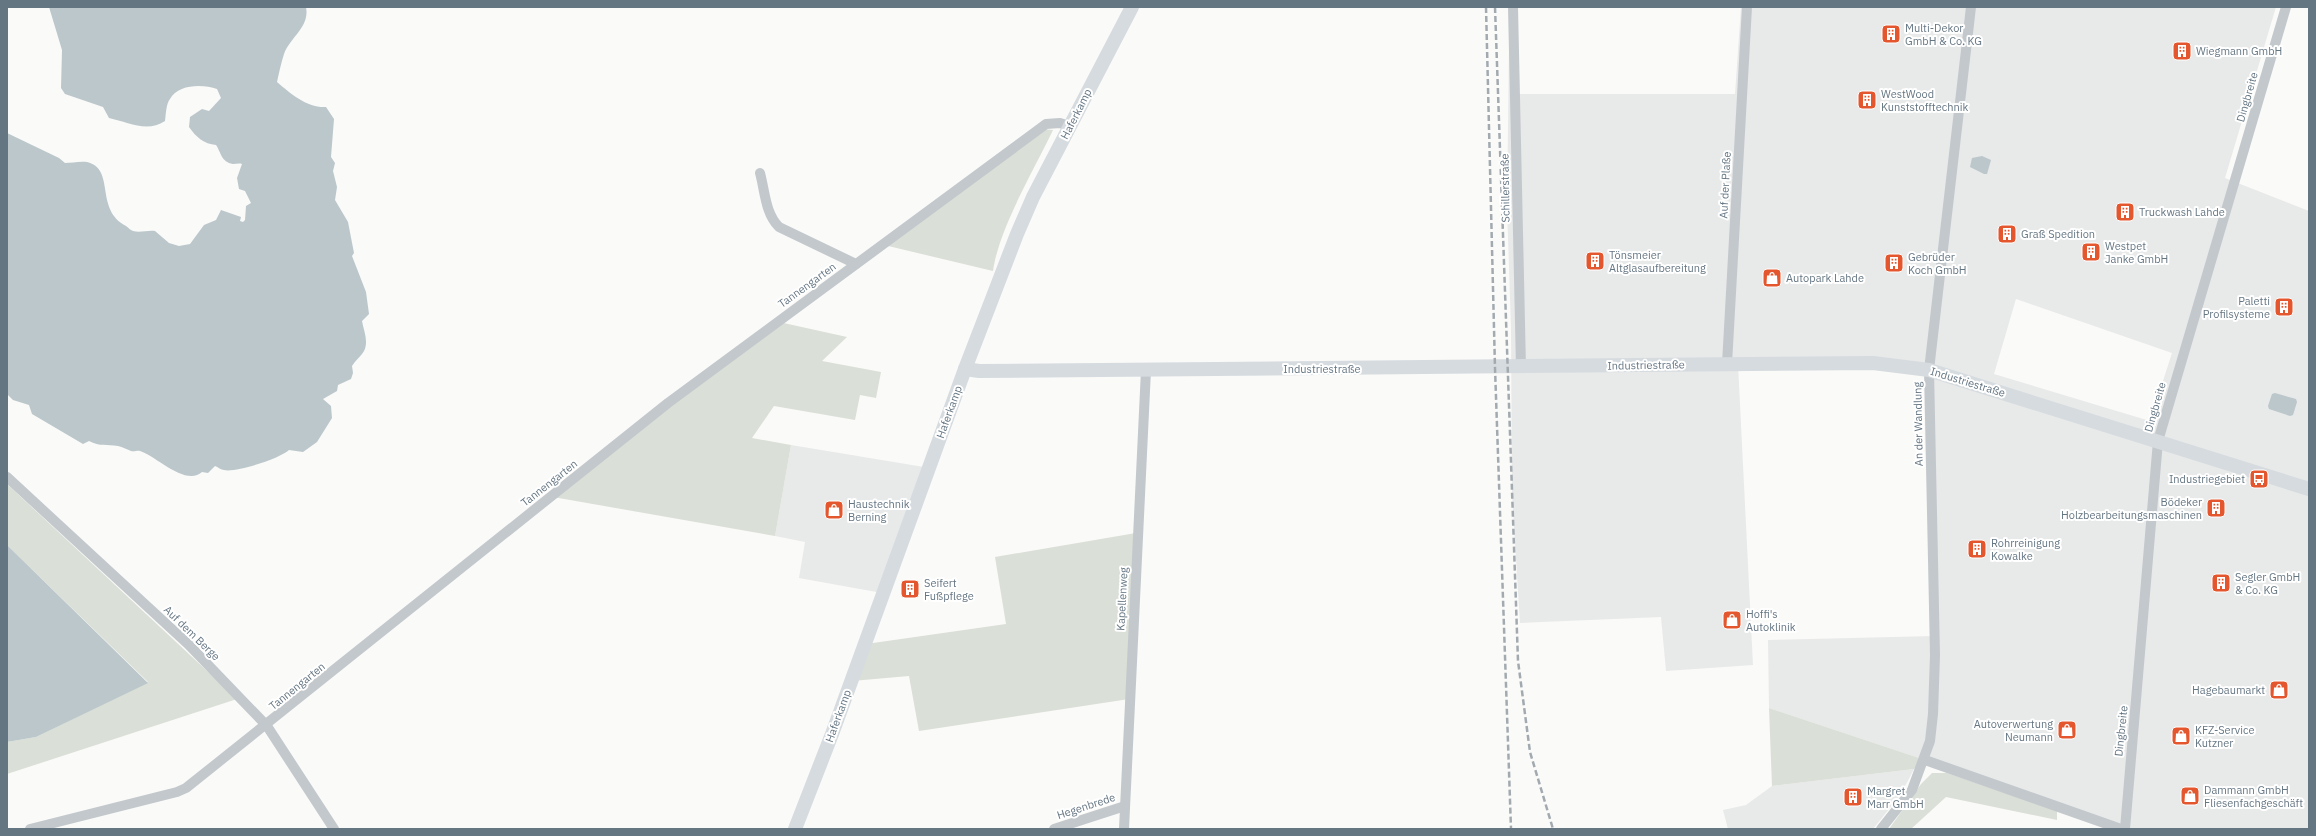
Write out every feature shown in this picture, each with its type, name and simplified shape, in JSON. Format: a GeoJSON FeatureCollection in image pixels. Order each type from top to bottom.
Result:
{"type":"FeatureCollection","features":[{"type":"Feature","properties":{"kind":"street","name":"Haferkamp"},"geometry":{"type":"LineString","coordinates":[[795,829],[832,734],[965,369],[1016,234],[1069,126],[1132,7]]}},
{"type":"Feature","properties":{"kind":"street","name":"Schillerstraße"},"geometry":{"type":"LineString","coordinates":[[1513,7],[1521,368]]}},
{"type":"Feature","properties":{"kind":"street","name":"Auf der Plaße"},"geometry":{"type":"LineString","coordinates":[[1727,364],[1747,7]]}},
{"type":"Feature","properties":{"kind":"street","name":"An der Wandlung"},"geometry":{"type":"LineString","coordinates":[[1881,829],[1912,790],[1925,760],[1930,741],[1933,714],[1935,655],[1929,370],[1971,7]]}},
{"type":"Feature","properties":{"kind":"street","name":"Dingbreite"},"geometry":{"type":"LineString","coordinates":[[2125,829],[2158,441],[2286,7]]}},
{"type":"Feature","properties":{"kind":"street","name":"Tannengarten"},"geometry":{"type":"LineString","coordinates":[[30,829],[177,792],[186,788],[267,726],[668,403],[1046,124],[1060,124],[1069,126]]}},
{"type":"Feature","properties":{"kind":"street"},"geometry":{"type":"LineString","coordinates":[[760,173],[772,220],[779,226],[856,264]]}},
{"type":"Feature","properties":{"kind":"street","name":"Industriestraße"},"geometry":{"type":"LineString","coordinates":[[965,369],[979,371],[1521,368],[1874,363],[1929,370],[2309,489]]}},
{"type":"Feature","properties":{"kind":"street","name":"Kapellenweg"},"geometry":{"type":"LineString","coordinates":[[1124,829],[1146,370]]}},
{"type":"Feature","properties":{"kind":"street","name":"Auf dem Berge"},"geometry":{"type":"LineString","coordinates":[[7,477],[188,644],[267,726],[334,829]]}},
{"type":"Feature","properties":{"kind":"street"},"geometry":{"type":"LineString","coordinates":[[1925,760],[2121,829]]}},
{"type":"Feature","properties":{"kind":"street","name":"Hegenbrede"},"geometry":{"type":"LineString","coordinates":[[1054,829],[1125,806]]}},
{"type":"Feature","properties":{"kind":"shaded area"},"geometry":{"type":"Polygon","coordinates":[[[49,7],[306,7],[305,20],[284,54],[277,82],[306,103],[319,107],[326,107],[334,119],[331,157],[335,163],[333,171],[337,187],[335,200],[348,222],[354,253],[352,256],[366,292],[369,314],[362,321],[366,338],[366,346],[362,354],[352,366],[353,373],[351,379],[338,385],[337,391],[323,399],[331,406],[332,418],[317,442],[303,452],[289,450],[277,457],[248,467],[223,470],[215,466],[208,473],[202,472],[195,476],[188,476],[171,469],[140,451],[132,451],[114,445],[100,445],[89,441],[83,444],[32,414],[29,405],[13,400],[7,394],[7,133],[59,158],[65,163],[87,162],[96,166],[104,181],[110,210],[116,219],[132,231],[155,231],[169,243],[179,246],[190,244],[204,225],[216,220],[221,210],[241,217],[240,221],[243,222],[245,220],[246,206],[251,203],[245,191],[239,189],[237,178],[242,164],[233,164],[226,161],[216,145],[201,139],[194,134],[189,127],[190,117],[202,109],[209,111],[221,98],[217,89],[205,86],[191,86],[179,90],[169,101],[166,109],[165,121],[151,126],[137,126],[109,118],[103,107],[65,94],[61,88],[62,50],[49,7]]]}},
{"type":"Feature","properties":{"kind":"shaded area"},"geometry":{"type":"Polygon","coordinates":[[[1741,7],[2276,7],[2225,178],[2309,211],[2309,829],[2112,829],[1925,760],[1769,708],[1768,640],[1935,636],[1929,370],[1738,364],[1753,665],[1666,671],[1661,617],[1520,623],[1512,494],[1511,328],[1507,208],[1509,46],[1516,94],[1735,94],[1741,7]],[[2016,299],[1994,374],[2150,421],[2172,353],[2016,299]]]}},
{"type":"Feature","properties":{"kind":"shaded area"},"geometry":{"type":"Polygon","coordinates":[[[1043,129],[1053,130],[1018,199],[1002,236],[993,271],[884,245],[1043,129]]]}},
{"type":"Feature","properties":{"kind":"shaded area"},"geometry":{"type":"Polygon","coordinates":[[[1982,156],[1991,160],[1987,174],[1970,167],[1972,158],[1982,156]]]}},
{"type":"Feature","properties":{"kind":"shaded area"},"geometry":{"type":"Polygon","coordinates":[[[779,322],[847,337],[822,361],[881,372],[876,398],[860,395],[855,420],[774,406],[752,438],[791,445],[775,536],[553,497],[779,322]]]}},
{"type":"Feature","properties":{"kind":"shaded area"},"geometry":{"type":"Polygon","coordinates":[[[2275,393],[2296,399],[2297,402],[2293,415],[2290,416],[2269,409],[2268,406],[2272,394],[2275,393]]]}},
{"type":"Feature","properties":{"kind":"shaded area"},"geometry":{"type":"Polygon","coordinates":[[[791,445],[924,467],[882,593],[799,578],[805,542],[775,536],[791,445]]]}},
{"type":"Feature","properties":{"kind":"shaded area"},"geometry":{"type":"Polygon","coordinates":[[[7,484],[237,699],[7,774],[7,742],[36,737],[148,682],[7,545],[7,484]]]}},
{"type":"Feature","properties":{"kind":"shaded area"},"geometry":{"type":"Polygon","coordinates":[[[1136,533],[1129,699],[919,731],[909,676],[852,681],[866,644],[1006,624],[995,557],[1136,533]]]}},
{"type":"Feature","properties":{"kind":"shaded area"},"geometry":{"type":"Polygon","coordinates":[[[7,545],[148,683],[36,737],[7,742],[7,545]]]}},
{"type":"Feature","properties":{"kind":"shaded area"},"geometry":{"type":"Polygon","coordinates":[[[1769,708],[1925,760],[1914,769],[1772,786],[1769,708]]]}},
{"type":"Feature","properties":{"kind":"shaded area"},"geometry":{"type":"Polygon","coordinates":[[[1914,769],[1901,794],[1873,829],[1728,829],[1723,810],[1746,805],[1772,786],[1914,769]]]}},
{"type":"Feature","properties":{"kind":"shaded area"},"geometry":{"type":"Polygon","coordinates":[[[1932,773],[1947,773],[2057,811],[2057,820],[1946,797],[1911,829],[1889,829],[1921,784],[1932,773]]]}},
{"type":"Feature","properties":{"kind":"railway"},"geometry":{"type":"LineString","coordinates":[[1486,7],[1495,368],[1511,829]]}},
{"type":"Feature","properties":{"kind":"railway"},"geometry":{"type":"LineString","coordinates":[[1495,7],[1518,661],[1530,752],[1553,829]]}},
{"type":"Feature","properties":{"kind":"place","name":"Multi-Dekor GmbH & Co. KG"},"geometry":{"type":"Point","coordinates":[1891,34]}},
{"type":"Feature","properties":{"kind":"place","name":"Wiegmann GmbH"},"geometry":{"type":"Point","coordinates":[2182,51]}},
{"type":"Feature","properties":{"kind":"place","name":"WestWood Kunststofftechnik"},"geometry":{"type":"Point","coordinates":[1867,100]}},
{"type":"Feature","properties":{"kind":"place","name":"Truckwash Lahde"},"geometry":{"type":"Point","coordinates":[2125,212]}},
{"type":"Feature","properties":{"kind":"place","name":"Graß Spedition"},"geometry":{"type":"Point","coordinates":[2007,234]}},
{"type":"Feature","properties":{"kind":"place","name":"Westpet Janke GmbH"},"geometry":{"type":"Point","coordinates":[2091,252]}},
{"type":"Feature","properties":{"kind":"place","name":"Tönsmeier Altglasaufbereitung"},"geometry":{"type":"Point","coordinates":[1595,261]}},
{"type":"Feature","properties":{"kind":"place","name":"Gebrüder Koch GmbH"},"geometry":{"type":"Point","coordinates":[1894,263]}},
{"type":"Feature","properties":{"kind":"place","name":"Autopark Lahde"},"geometry":{"type":"Point","coordinates":[1772,278]}},
{"type":"Feature","properties":{"kind":"place","name":"Paletti Profilsysteme"},"geometry":{"type":"Point","coordinates":[2284,307]}},
{"type":"Feature","properties":{"kind":"place","name":"Industriegebiet"},"geometry":{"type":"Point","coordinates":[2259,479]}},
{"type":"Feature","properties":{"kind":"place","name":"Bödeker Holzbearbeitungsmaschinen"},"geometry":{"type":"Point","coordinates":[2216,508]}},
{"type":"Feature","properties":{"kind":"place","name":"Haustechnik Berning"},"geometry":{"type":"Point","coordinates":[834,510]}},
{"type":"Feature","properties":{"kind":"place","name":"Rohrreinigung Kowalke"},"geometry":{"type":"Point","coordinates":[1977,549]}},
{"type":"Feature","properties":{"kind":"place","name":"Segler GmbH & Co. KG"},"geometry":{"type":"Point","coordinates":[2221,583]}},
{"type":"Feature","properties":{"kind":"place","name":"Seifert Fußpflege"},"geometry":{"type":"Point","coordinates":[910,589]}},
{"type":"Feature","properties":{"kind":"place","name":"Hoffi's Autoklinik"},"geometry":{"type":"Point","coordinates":[1732,620]}},
{"type":"Feature","properties":{"kind":"place","name":"Hagebaumarkt"},"geometry":{"type":"Point","coordinates":[2279,690]}},
{"type":"Feature","properties":{"kind":"place","name":"Autoverwertung Neumann"},"geometry":{"type":"Point","coordinates":[2067,730]}},
{"type":"Feature","properties":{"kind":"place","name":"KFZ-Service Kutzner"},"geometry":{"type":"Point","coordinates":[2181,736]}},
{"type":"Feature","properties":{"kind":"place","name":"Dammann GmbH Fliesenfachgeschäft"},"geometry":{"type":"Point","coordinates":[2190,796]}},
{"type":"Feature","properties":{"kind":"place","name":"Margret Marr GmbH"},"geometry":{"type":"Point","coordinates":[1853,797]}}]}
